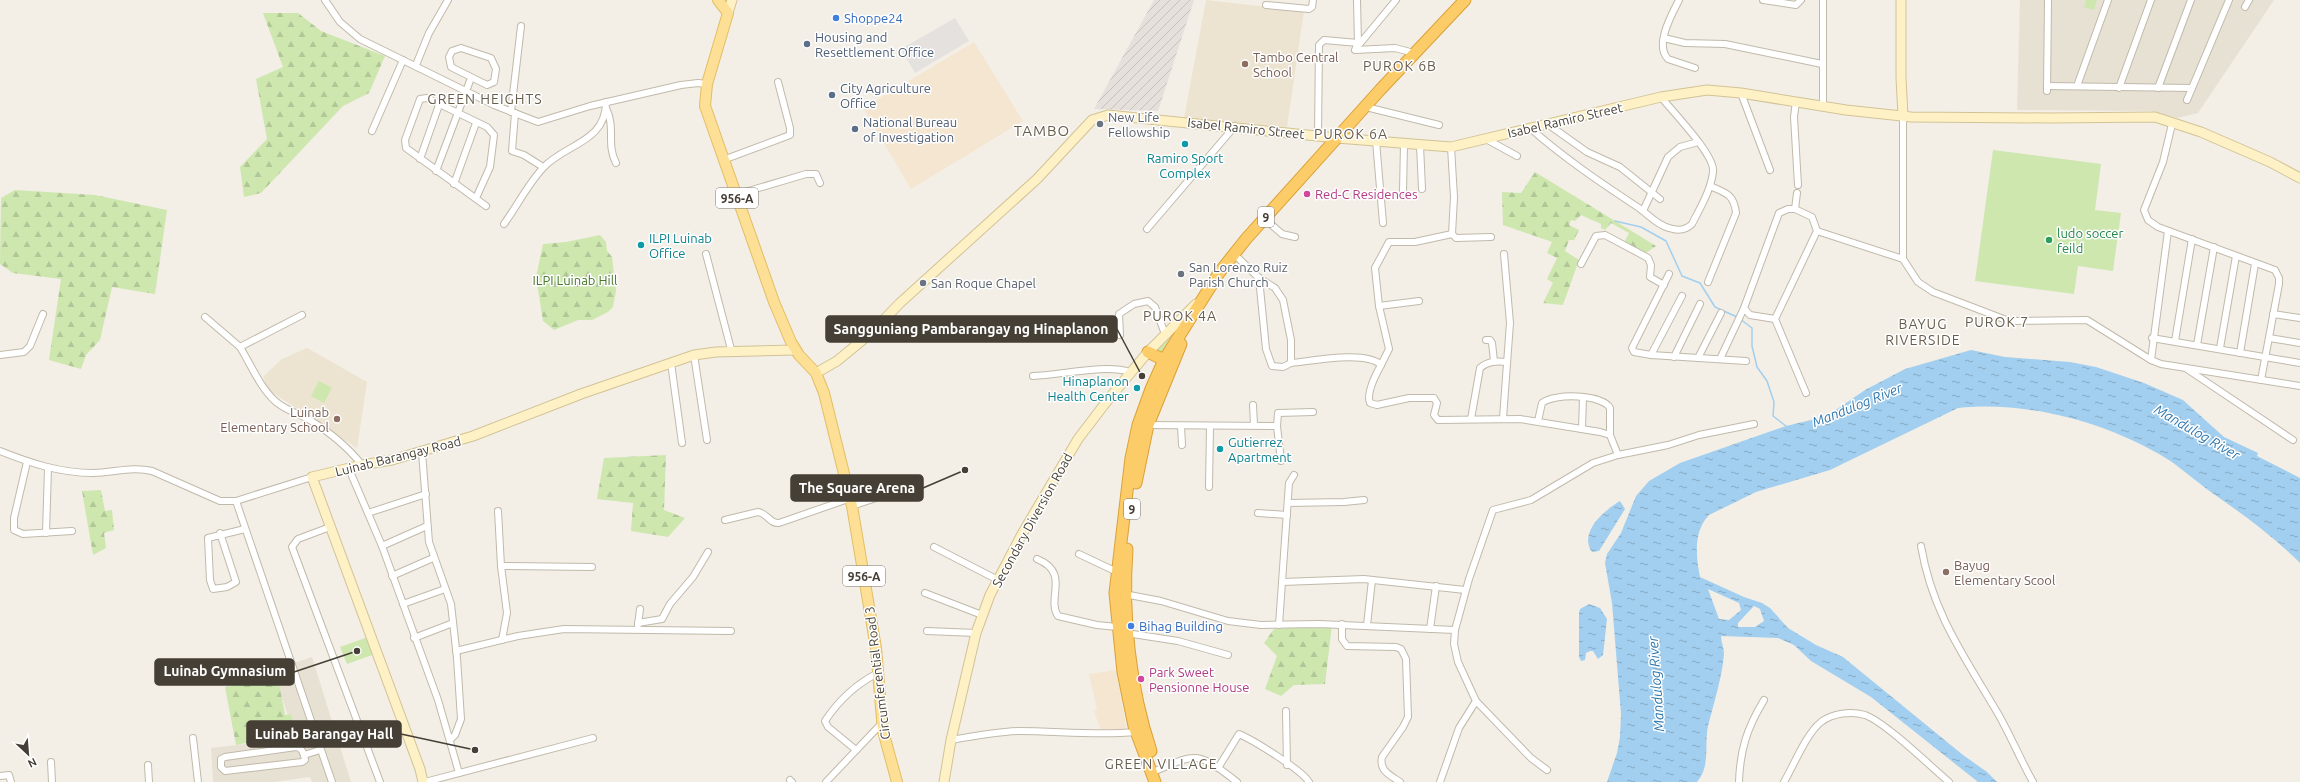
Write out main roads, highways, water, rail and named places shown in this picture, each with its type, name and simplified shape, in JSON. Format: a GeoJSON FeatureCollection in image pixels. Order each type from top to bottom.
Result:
{"type":"FeatureCollection","features":[{"type":"Feature","properties":{"kind":"highway","name":"9"},"geometry":{"type":"LineString","coordinates":[[1162,782],[1154,775],[1136,732],[1122,672],[1120,594],[1117,572],[1125,505],[1143,425],[1164,360],[1201,299],[1234,254],[1414,53],[1465,0]]}},
{"type":"Feature","properties":{"kind":"highway","name":"9"},"geometry":{"type":"LineString","coordinates":[[1120,594],[1143,425],[1201,299]]}},
{"type":"Feature","properties":{"kind":"highway"},"geometry":{"type":"LineString","coordinates":[[1148,352],[1164,360]]}},
{"type":"Feature","properties":{"kind":"highway","name":"9"},"geometry":{"type":"LineString","coordinates":[[1121,631],[1154,775]]}},
{"type":"Feature","properties":{"kind":"main road","name":"Circumferential Road 3"},"geometry":{"type":"LineString","coordinates":[[718,0],[728,13],[707,84],[705,106],[735,195],[774,302],[796,350],[816,373],[824,393],[851,502],[878,673],[882,723],[886,746],[897,782]]}},
{"type":"Feature","properties":{"kind":"water","name":"Mandulog River"},"geometry":{"type":"Polygon","coordinates":[[[1971,350],[2005,357],[2070,362],[2096,367],[2144,383],[2183,400],[2224,437],[2258,453],[2257,456],[2300,478],[2300,563],[2256,525],[2172,462],[2149,448],[2124,436],[2097,426],[2041,412],[1985,406],[1958,408],[1830,470],[1756,492],[1709,515],[1700,529],[1697,544],[1697,561],[1700,577],[1744,597],[1762,603],[1770,608],[1788,628],[1816,645],[1843,657],[1963,755],[1987,772],[1997,782],[1978,782],[1871,697],[1811,661],[1794,645],[1778,638],[1721,636],[1724,652],[1722,672],[1708,726],[1706,762],[1697,782],[1607,782],[1617,753],[1620,737],[1621,714],[1612,603],[1605,563],[1607,554],[1621,533],[1636,496],[1649,481],[1680,463],[1786,426],[1811,420],[1833,412],[1865,390],[1905,369],[1971,350]],[[1708,589],[1719,619],[1729,620],[1741,610],[1739,603],[1708,589]],[[1754,606],[1738,623],[1738,627],[1755,627],[1764,621],[1760,609],[1754,606]]]}},
{"type":"Feature","properties":{"kind":"water"},"geometry":{"type":"Polygon","coordinates":[[[1620,501],[1625,509],[1599,551],[1592,552],[1588,537],[1591,529],[1595,522],[1607,510],[1620,501]]]}},
{"type":"Feature","properties":{"kind":"water"},"geometry":{"type":"Polygon","coordinates":[[[1589,604],[1600,608],[1607,619],[1603,655],[1598,659],[1593,651],[1590,651],[1586,653],[1585,660],[1581,661],[1579,657],[1579,613],[1580,609],[1589,604]]]}},
{"type":"Feature","properties":{"kind":"waterway"},"geometry":{"type":"LineString","coordinates":[[1615,221],[1641,227],[1666,241],[1682,276],[1700,283],[1715,307],[1737,317]]}},
{"type":"Feature","properties":{"kind":"waterway"},"geometry":{"type":"LineString","coordinates":[[1740,319],[1752,328],[1752,346],[1757,367],[1767,381],[1774,402],[1773,416],[1786,426]]}},
{"type":"Feature","properties":{"kind":"place","name":"Shoppe24"},"geometry":{"type":"Point","coordinates":[836,18]}},
{"type":"Feature","properties":{"kind":"place","name":"Housing and Resettlement Office"},"geometry":{"type":"Point","coordinates":[807,44]}},
{"type":"Feature","properties":{"kind":"place","name":"Tambo Central School"},"geometry":{"type":"Point","coordinates":[1245,64]}},
{"type":"Feature","properties":{"kind":"place","name":"City Agriculture Office"},"geometry":{"type":"Point","coordinates":[832,95]}},
{"type":"Feature","properties":{"kind":"place","name":"New Life Fellowship"},"geometry":{"type":"Point","coordinates":[1100,124]}},
{"type":"Feature","properties":{"kind":"place","name":"National Bureau of Investigation"},"geometry":{"type":"Point","coordinates":[855,129]}},
{"type":"Feature","properties":{"kind":"place","name":"Ramiro Sport Complex"},"geometry":{"type":"Point","coordinates":[1185,144]}},
{"type":"Feature","properties":{"kind":"place","name":"Red-C Residences"},"geometry":{"type":"Point","coordinates":[1307,194]}},
{"type":"Feature","properties":{"kind":"place","name":"ludo soccer feild"},"geometry":{"type":"Point","coordinates":[2049,240]}},
{"type":"Feature","properties":{"kind":"place","name":"ILPI Luinab Office"},"geometry":{"type":"Point","coordinates":[641,245]}},
{"type":"Feature","properties":{"kind":"place","name":"San Lorenzo Ruiz Parish Church"},"geometry":{"type":"Point","coordinates":[1181,274]}},
{"type":"Feature","properties":{"kind":"place","name":"San Roque Chapel"},"geometry":{"type":"Point","coordinates":[923,283]}},
{"type":"Feature","properties":{"kind":"place","name":"Sangguniang Pambarangay ng Hinaplanon"},"geometry":{"type":"Point","coordinates":[1142,376]}},
{"type":"Feature","properties":{"kind":"place","name":"Hinaplanon Health Center"},"geometry":{"type":"Point","coordinates":[1137,388]}},
{"type":"Feature","properties":{"kind":"place","name":"Luinab Elementary School"},"geometry":{"type":"Point","coordinates":[337,419]}},
{"type":"Feature","properties":{"kind":"place","name":"Gutierrez Apartment"},"geometry":{"type":"Point","coordinates":[1220,449]}},
{"type":"Feature","properties":{"kind":"place","name":"The Square Arena"},"geometry":{"type":"Point","coordinates":[965,470]}},
{"type":"Feature","properties":{"kind":"place","name":"Bayug Elementary Scool"},"geometry":{"type":"Point","coordinates":[1946,572]}},
{"type":"Feature","properties":{"kind":"place","name":"Bihag Building"},"geometry":{"type":"Point","coordinates":[1131,626]}},
{"type":"Feature","properties":{"kind":"place","name":"Luinab Gymnasium"},"geometry":{"type":"Point","coordinates":[357,651]}},
{"type":"Feature","properties":{"kind":"place","name":"Park Sweet Pensionne House"},"geometry":{"type":"Point","coordinates":[1141,679]}},
{"type":"Feature","properties":{"kind":"place","name":"Luinab Barangay Hall"},"geometry":{"type":"Point","coordinates":[475,750]}},
{"type":"Feature","properties":{"kind":"district","name":"PUROK 6B"},"geometry":{"type":"Point","coordinates":[1400,66]}},
{"type":"Feature","properties":{"kind":"district","name":"GREEN HEIGHTS"},"geometry":{"type":"Point","coordinates":[485,99]}},
{"type":"Feature","properties":{"kind":"district","name":"TAMBO"},"geometry":{"type":"Point","coordinates":[1042,130]}},
{"type":"Feature","properties":{"kind":"district","name":"PUROK 6A"},"geometry":{"type":"Point","coordinates":[1351,134]}},
{"type":"Feature","properties":{"kind":"district","name":"PUROK 4A"},"geometry":{"type":"Point","coordinates":[1180,316]}},
{"type":"Feature","properties":{"kind":"district","name":"PUROK 7"},"geometry":{"type":"Point","coordinates":[1997,322]}},
{"type":"Feature","properties":{"kind":"district","name":"BAYUG RIVERSIDE"},"geometry":{"type":"Point","coordinates":[1923,332]}},
{"type":"Feature","properties":{"kind":"district","name":"GREEN VILLAGE"},"geometry":{"type":"Point","coordinates":[1161,764]}},
{"type":"Feature","properties":{"kind":"park label","name":"ILPI Luinab Hill"},"geometry":{"type":"Point","coordinates":[575,280]}}]}
